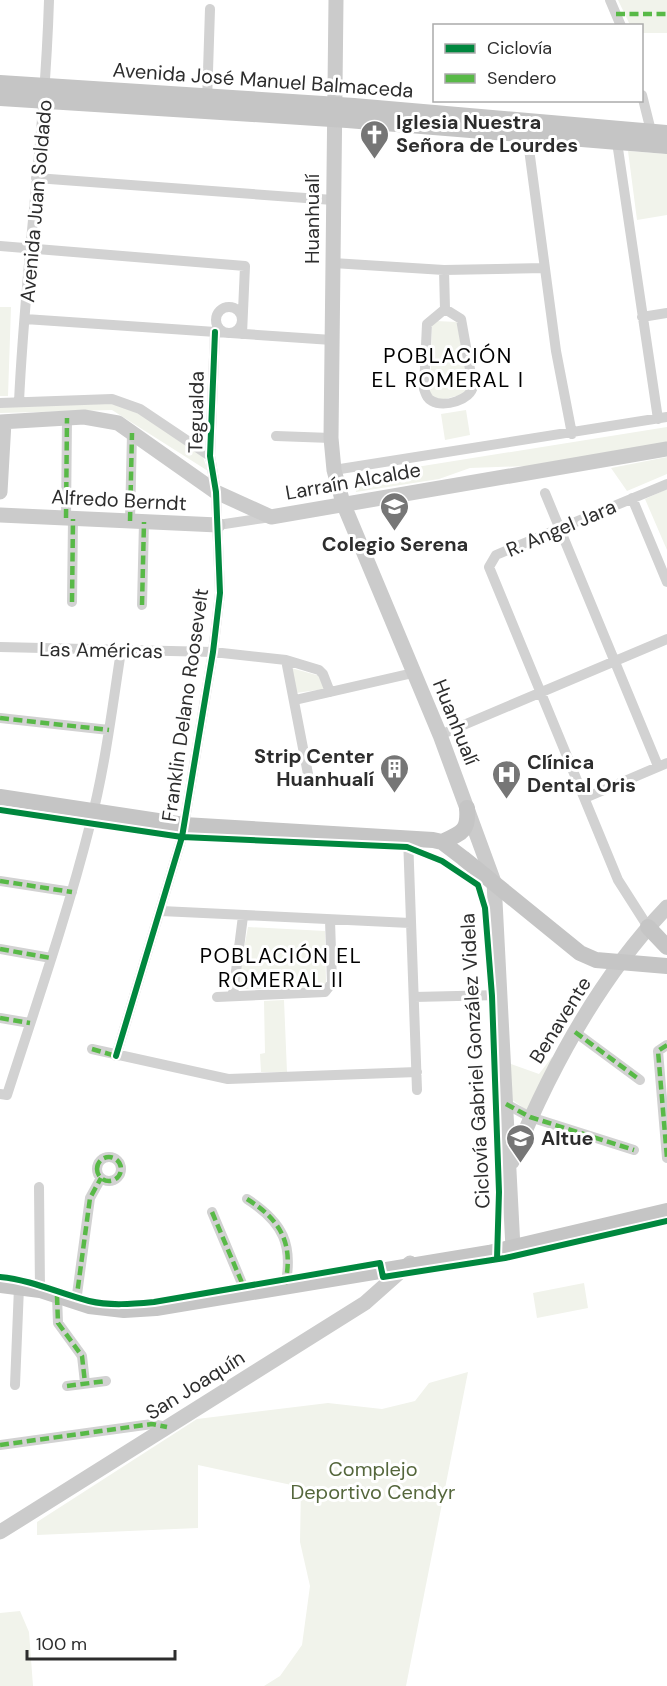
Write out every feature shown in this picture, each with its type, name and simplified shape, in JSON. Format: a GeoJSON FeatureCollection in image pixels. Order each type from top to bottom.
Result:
{"type":"FeatureCollection","features":[{"type":"Feature","properties":{"kind":"main road","name":"Huanhualí"},"geometry":{"type":"LineString","coordinates":[[336,0],[331,438],[334,471],[343,503],[440,735],[494,882],[510,1173],[505,1246]]}},
{"type":"Feature","properties":{"kind":"main road","name":"Avenida José Manuel Balmaceda"},"geometry":{"type":"LineString","coordinates":[[0,83],[45,94]]}},
{"type":"Feature","properties":{"kind":"main road","name":"Avenida José Manuel Balmaceda"},"geometry":{"type":"LineString","coordinates":[[0,98],[45,94],[659,132]]}},
{"type":"Feature","properties":{"kind":"main road","name":"Avenida José Manuel Balmaceda"},"geometry":{"type":"LineString","coordinates":[[334,112],[527,134],[667,146]]}},
{"type":"Feature","properties":{"kind":"main road","name":"Larraín Alcalde"},"geometry":{"type":"LineString","coordinates":[[2,422],[67,418],[99,419],[118,423],[216,492],[271,517],[667,449]]}},
{"type":"Feature","properties":{"kind":"main road"},"geometry":{"type":"LineString","coordinates":[[0,492],[2,422]]}},
{"type":"Feature","properties":{"kind":"main road","name":"Alfredo Berndt"},"geometry":{"type":"LineString","coordinates":[[0,515],[218,525]]}},
{"type":"Feature","properties":{"kind":"main road"},"geometry":{"type":"LineString","coordinates":[[0,797],[184,825],[408,837],[442,842],[580,954],[596,960],[667,966]]}},
{"type":"Feature","properties":{"kind":"main road"},"geometry":{"type":"LineString","coordinates":[[442,842],[463,831],[469,823],[467,808]]}},
{"type":"Feature","properties":{"kind":"main road","name":"Benavente"},"geometry":{"type":"LineString","coordinates":[[510,1173],[530,1117],[554,1066],[621,963],[648,927],[667,907]]}},
{"type":"Feature","properties":{"kind":"main road"},"geometry":{"type":"LineString","coordinates":[[648,927],[667,946]]}},
{"type":"Feature","properties":{"kind":"main road"},"geometry":{"type":"LineString","coordinates":[[0,1285],[40,1290],[90,1306],[124,1310],[156,1308],[406,1266],[667,1211]]}},
{"type":"Feature","properties":{"kind":"main road","name":"San Joaquín"},"geometry":{"type":"LineString","coordinates":[[0,1532],[364,1303],[406,1266]]}},
{"type":"Feature","properties":{"kind":"street","name":"Avenida Juan Soldado"},"geometry":{"type":"LineString","coordinates":[[19,402],[36,178],[45,94],[49,0]]}},
{"type":"Feature","properties":{"kind":"street"},"geometry":{"type":"LineString","coordinates":[[610,0],[620,24]]}},
{"type":"Feature","properties":{"kind":"street"},"geometry":{"type":"LineString","coordinates":[[207,104],[210,9]]}},
{"type":"Feature","properties":{"kind":"street"},"geometry":{"type":"LineString","coordinates":[[643,97],[659,132]]}},
{"type":"Feature","properties":{"kind":"street"},"geometry":{"type":"LineString","coordinates":[[527,134],[544,268],[572,434]]}},
{"type":"Feature","properties":{"kind":"street"},"geometry":{"type":"LineString","coordinates":[[334,471],[663,418],[642,317],[618,142]]}},
{"type":"Feature","properties":{"kind":"street"},"geometry":{"type":"LineString","coordinates":[[36,178],[333,200]]}},
{"type":"Feature","properties":{"kind":"street"},"geometry":{"type":"LineString","coordinates":[[0,246],[245,266],[242,334]]}},
{"type":"Feature","properties":{"kind":"street"},"geometry":{"type":"LineString","coordinates":[[333,263],[444,270],[544,268]]}},
{"type":"Feature","properties":{"kind":"street"},"geometry":{"type":"LineString","coordinates":[[444,270],[445,309]]}},
{"type":"Feature","properties":{"kind":"street","name":"Tegualda"},"geometry":{"type":"LineString","coordinates":[[216,492],[210,456],[220,332],[216,322],[217,314],[221,309],[236,308],[243,320]]}},
{"type":"Feature","properties":{"kind":"street"},"geometry":{"type":"LineString","coordinates":[[445,309],[461,319],[473,386],[472,392],[466,399],[438,404],[428,398],[424,389],[427,324],[445,309]]}},
{"type":"Feature","properties":{"kind":"street"},"geometry":{"type":"LineString","coordinates":[[642,317],[667,313]]}},
{"type":"Feature","properties":{"kind":"street"},"geometry":{"type":"LineString","coordinates":[[25,319],[332,340]]}},
{"type":"Feature","properties":{"kind":"street"},"geometry":{"type":"LineString","coordinates":[[220,332],[233,332],[240,328],[243,320]]}},
{"type":"Feature","properties":{"kind":"street"},"geometry":{"type":"LineString","coordinates":[[0,403],[112,399],[140,410],[210,456]]}},
{"type":"Feature","properties":{"kind":"street"},"geometry":{"type":"LineString","coordinates":[[67,418],[72,602]]}},
{"type":"Feature","properties":{"kind":"street"},"geometry":{"type":"LineString","coordinates":[[132,433],[142,605]]}},
{"type":"Feature","properties":{"kind":"street"},"geometry":{"type":"LineString","coordinates":[[276,436],[331,438]]}},
{"type":"Feature","properties":{"kind":"street","name":"R. Angel Jara"},"geometry":{"type":"LineString","coordinates":[[539,694],[489,567],[496,555],[667,484]]}},
{"type":"Feature","properties":{"kind":"street","name":"Franklin Delano Roosevelt"},"geometry":{"type":"LineString","coordinates":[[116,1056],[161,911],[184,825],[213,652],[220,593],[216,492]]}},
{"type":"Feature","properties":{"kind":"street"},"geometry":{"type":"LineString","coordinates":[[545,494],[614,662],[663,765],[585,798]]}},
{"type":"Feature","properties":{"kind":"street"},"geometry":{"type":"LineString","coordinates":[[632,498],[667,582]]}},
{"type":"Feature","properties":{"kind":"street","name":"Alfredo Berndt"},"geometry":{"type":"LineString","coordinates":[[218,525],[271,517]]}},
{"type":"Feature","properties":{"kind":"street"},"geometry":{"type":"LineString","coordinates":[[440,735],[667,639]]}},
{"type":"Feature","properties":{"kind":"street","name":"Las Américas"},"geometry":{"type":"LineString","coordinates":[[0,647],[213,652],[286,660],[319,670],[330,692]]}},
{"type":"Feature","properties":{"kind":"street"},"geometry":{"type":"LineString","coordinates":[[3,1094],[30,1023],[72,892],[93,810],[109,730],[121,651]]}},
{"type":"Feature","properties":{"kind":"street"},"geometry":{"type":"LineString","coordinates":[[286,660],[308,774]]}},
{"type":"Feature","properties":{"kind":"street"},"geometry":{"type":"LineString","coordinates":[[295,700],[413,673]]}},
{"type":"Feature","properties":{"kind":"street"},"geometry":{"type":"LineString","coordinates":[[539,694],[624,892],[648,927]]}},
{"type":"Feature","properties":{"kind":"street"},"geometry":{"type":"LineString","coordinates":[[0,718],[109,730]]}},
{"type":"Feature","properties":{"kind":"street"},"geometry":{"type":"LineString","coordinates":[[408,837],[417,1090]]}},
{"type":"Feature","properties":{"kind":"street"},"geometry":{"type":"LineString","coordinates":[[0,881],[72,892]]}},
{"type":"Feature","properties":{"kind":"street"},"geometry":{"type":"LineString","coordinates":[[161,911],[410,923]]}},
{"type":"Feature","properties":{"kind":"street"},"geometry":{"type":"LineString","coordinates":[[232,995],[243,916]]}},
{"type":"Feature","properties":{"kind":"street"},"geometry":{"type":"LineString","coordinates":[[217,998],[232,995],[325,992],[332,983],[330,920]]}},
{"type":"Feature","properties":{"kind":"street"},"geometry":{"type":"LineString","coordinates":[[0,950],[51,958]]}},
{"type":"Feature","properties":{"kind":"street"},"geometry":{"type":"LineString","coordinates":[[414,998],[500,995]]}},
{"type":"Feature","properties":{"kind":"street"},"geometry":{"type":"LineString","coordinates":[[0,1018],[30,1023]]}},
{"type":"Feature","properties":{"kind":"street"},"geometry":{"type":"LineString","coordinates":[[575,1032],[640,1080]]}},
{"type":"Feature","properties":{"kind":"street"},"geometry":{"type":"LineString","coordinates":[[667,1045],[658,1051],[663,1083],[667,1158]]}},
{"type":"Feature","properties":{"kind":"street"},"geometry":{"type":"LineString","coordinates":[[92,1049],[116,1056],[228,1078],[417,1072]]}},
{"type":"Feature","properties":{"kind":"street"},"geometry":{"type":"LineString","coordinates":[[506,1104],[530,1117],[634,1150]]}},
{"type":"Feature","properties":{"kind":"street"},"geometry":{"type":"LineString","coordinates":[[76,1302],[90,1198],[101,1178]]}},
{"type":"Feature","properties":{"kind":"street"},"geometry":{"type":"LineString","coordinates":[[39,1187],[40,1290]]}},
{"type":"Feature","properties":{"kind":"street"},"geometry":{"type":"LineString","coordinates":[[247,1199],[278,1226],[286,1239],[289,1250],[285,1287]]}},
{"type":"Feature","properties":{"kind":"street"},"geometry":{"type":"LineString","coordinates":[[213,1212],[246,1293]]}},
{"type":"Feature","properties":{"kind":"street"},"geometry":{"type":"LineString","coordinates":[[15,1385],[19,1287]]}},
{"type":"Feature","properties":{"kind":"street"},"geometry":{"type":"LineString","coordinates":[[57,1296],[58,1323],[82,1356],[85,1383]]}},
{"type":"Feature","properties":{"kind":"street"},"geometry":{"type":"LineString","coordinates":[[67,1386],[106,1381]]}},
{"type":"Feature","properties":{"kind":"street"},"geometry":{"type":"LineString","coordinates":[[0,1445],[152,1424],[167,1427]]}},
{"type":"Feature","properties":{"kind":"green space"},"geometry":{"type":"Polygon","coordinates":[[[618,0],[667,0],[667,33],[643,33],[643,24],[630,24],[618,0]]]}},
{"type":"Feature","properties":{"kind":"green space"},"geometry":{"type":"Polygon","coordinates":[[[628,151],[667,154],[667,215],[637,220],[628,151]]]}},
{"type":"Feature","properties":{"kind":"green space"},"geometry":{"type":"Polygon","coordinates":[[[0,307],[11,307],[8,396],[0,396],[0,307]]]}},
{"type":"Feature","properties":{"kind":"green space"},"geometry":{"type":"Polygon","coordinates":[[[436,321],[457,322],[469,390],[468,393],[437,401],[430,393],[432,324],[436,321]]]}},
{"type":"Feature","properties":{"kind":"green space"},"geometry":{"type":"Polygon","coordinates":[[[98,402],[118,405],[142,415],[203,457],[208,471],[112,410],[0,413],[0,406],[98,402]]]}},
{"type":"Feature","properties":{"kind":"green space"},"geometry":{"type":"Polygon","coordinates":[[[466,410],[470,435],[445,440],[441,414],[466,410]]]}},
{"type":"Feature","properties":{"kind":"green space"},"geometry":{"type":"Polygon","coordinates":[[[667,427],[667,443],[528,466],[470,468],[439,479],[356,492],[354,477],[667,427]]]}},
{"type":"Feature","properties":{"kind":"green space"},"geometry":{"type":"Polygon","coordinates":[[[667,457],[667,474],[627,491],[611,468],[667,457]]]}},
{"type":"Feature","properties":{"kind":"green space"},"geometry":{"type":"Polygon","coordinates":[[[667,489],[667,550],[645,499],[667,489]]]}},
{"type":"Feature","properties":{"kind":"green space"},"geometry":{"type":"Polygon","coordinates":[[[291,668],[320,676],[324,689],[296,693],[291,668]]]}},
{"type":"Feature","properties":{"kind":"green space"},"geometry":{"type":"Polygon","coordinates":[[[248,927],[325,931],[326,983],[319,988],[242,989],[238,981],[248,927]]]}},
{"type":"Feature","properties":{"kind":"green space"},"geometry":{"type":"Polygon","coordinates":[[[284,1000],[287,1072],[261,1072],[260,1054],[265,1053],[264,1001],[284,1000]]]}},
{"type":"Feature","properties":{"kind":"green space"},"geometry":{"type":"Polygon","coordinates":[[[552,1057],[556,1063],[528,1111],[511,1099],[511,1064],[539,1074],[552,1057]]]}},
{"type":"Feature","properties":{"kind":"green space"},"geometry":{"type":"Polygon","coordinates":[[[584,1283],[588,1308],[537,1318],[533,1293],[584,1283]]]}},
{"type":"Feature","properties":{"kind":"green space","name":"Complejo Deportivo Cendyr"},"geometry":{"type":"Polygon","coordinates":[[[468,1372],[406,1686],[264,1686],[280,1676],[302,1645],[310,1586],[300,1542],[301,1487],[198,1465],[198,1528],[37,1535],[37,1522],[197,1419],[328,1403],[382,1409],[415,1401],[429,1383],[468,1372]]]}},
{"type":"Feature","properties":{"kind":"green space"},"geometry":{"type":"Polygon","coordinates":[[[20,1611],[29,1632],[33,1686],[0,1686],[0,1613],[20,1611]]]}},
{"type":"Feature","properties":{"kind":"marked path"},"geometry":{"type":"LineString","coordinates":[[616,14],[667,14]]}},
{"type":"Feature","properties":{"kind":"marked path"},"geometry":{"type":"LineString","coordinates":[[66,518],[67,418]]}},
{"type":"Feature","properties":{"kind":"marked path"},"geometry":{"type":"LineString","coordinates":[[130,521],[132,433]]}},
{"type":"Feature","properties":{"kind":"marked path"},"geometry":{"type":"LineString","coordinates":[[72,602],[73,519]]}},
{"type":"Feature","properties":{"kind":"marked path"},"geometry":{"type":"LineString","coordinates":[[142,605],[144,522]]}},
{"type":"Feature","properties":{"kind":"marked path"},"geometry":{"type":"LineString","coordinates":[[0,718],[109,730]]}},
{"type":"Feature","properties":{"kind":"marked path"},"geometry":{"type":"LineString","coordinates":[[0,881],[72,892]]}},
{"type":"Feature","properties":{"kind":"marked path"},"geometry":{"type":"LineString","coordinates":[[0,949],[51,958]]}},
{"type":"Feature","properties":{"kind":"marked path"},"geometry":{"type":"LineString","coordinates":[[0,1018],[30,1023]]}},
{"type":"Feature","properties":{"kind":"marked path"},"geometry":{"type":"LineString","coordinates":[[575,1032],[640,1080]]}},
{"type":"Feature","properties":{"kind":"marked path"},"geometry":{"type":"LineString","coordinates":[[667,1045],[658,1051],[667,1158]]}},
{"type":"Feature","properties":{"kind":"marked path"},"geometry":{"type":"LineString","coordinates":[[92,1049],[116,1056]]}},
{"type":"Feature","properties":{"kind":"marked path"},"geometry":{"type":"LineString","coordinates":[[506,1104],[530,1117],[634,1150]]}},
{"type":"Feature","properties":{"kind":"marked path"},"geometry":{"type":"LineString","coordinates":[[109,1157],[118,1160],[121,1169],[118,1178],[109,1181],[100,1178],[97,1169],[100,1160],[109,1157]]}},
{"type":"Feature","properties":{"kind":"marked path"},"geometry":{"type":"LineString","coordinates":[[76,1302],[90,1198],[101,1178]]}},
{"type":"Feature","properties":{"kind":"marked path"},"geometry":{"type":"LineString","coordinates":[[247,1199],[269,1216],[282,1234],[288,1257],[285,1284]]}},
{"type":"Feature","properties":{"kind":"marked path"},"geometry":{"type":"LineString","coordinates":[[212,1212],[245,1290]]}},
{"type":"Feature","properties":{"kind":"marked path"},"geometry":{"type":"LineString","coordinates":[[57,1296],[58,1323],[82,1356],[85,1383]]}},
{"type":"Feature","properties":{"kind":"marked path"},"geometry":{"type":"LineString","coordinates":[[67,1386],[106,1381]]}},
{"type":"Feature","properties":{"kind":"marked path"},"geometry":{"type":"LineString","coordinates":[[0,1445],[152,1424],[167,1427]]}},
{"type":"Feature","properties":{"kind":"cycle path"},"geometry":{"type":"LineString","coordinates":[[116,1056],[182,837],[213,652],[220,593],[216,492],[210,456],[215,332]]}},
{"type":"Feature","properties":{"kind":"cycle path","name":"Ciclovía Gabriel González Videla"},"geometry":{"type":"LineString","coordinates":[[0,810],[182,837],[407,847],[442,861],[478,885],[485,908],[492,996],[499,1192],[497,1259]]}},
{"type":"Feature","properties":{"kind":"cycle path"},"geometry":{"type":"LineString","coordinates":[[0,1277],[23,1281],[97,1303],[146,1303],[380,1263],[383,1277],[505,1258],[667,1221]]}},
{"type":"Feature","properties":{"kind":"place","name":"Iglesia Nuestra Señora de Lourdes"},"geometry":{"type":"Point","coordinates":[375,160]}},
{"type":"Feature","properties":{"kind":"place","name":"Colegio Serena"},"geometry":{"type":"Point","coordinates":[395,532]}},
{"type":"Feature","properties":{"kind":"place","name":"Strip Center Huanhualí"},"geometry":{"type":"Point","coordinates":[395,794]}},
{"type":"Feature","properties":{"kind":"place","name":"Clínica Dental Oris"},"geometry":{"type":"Point","coordinates":[506,800]}},
{"type":"Feature","properties":{"kind":"place","name":"Altue"},"geometry":{"type":"Point","coordinates":[520,1164]}},
{"type":"Feature","properties":{"kind":"district","name":"POBLACIÓN EL ROMERAL I"},"geometry":{"type":"Point","coordinates":[448,368]}},
{"type":"Feature","properties":{"kind":"district","name":"POBLACIÓN EL ROMERAL II"},"geometry":{"type":"Point","coordinates":[281,968]}}]}
